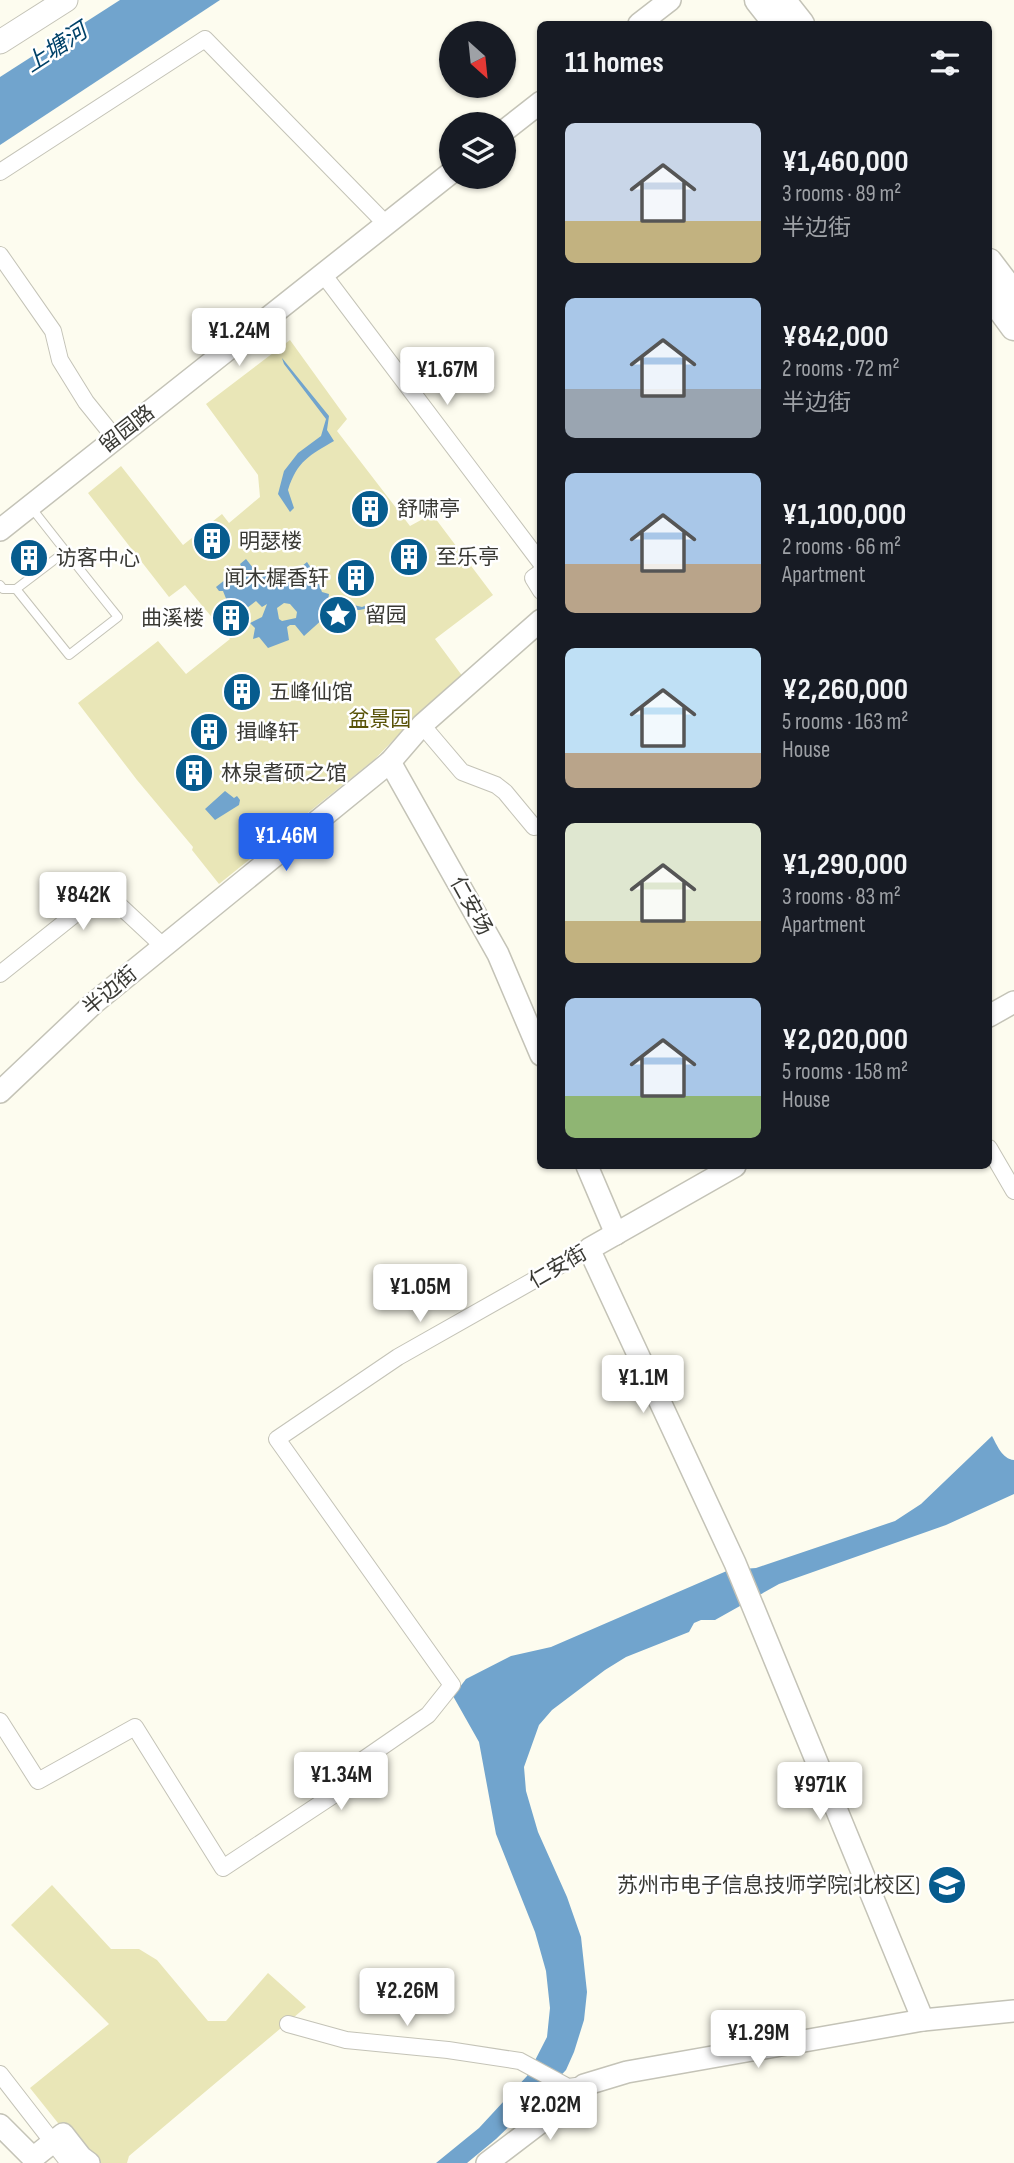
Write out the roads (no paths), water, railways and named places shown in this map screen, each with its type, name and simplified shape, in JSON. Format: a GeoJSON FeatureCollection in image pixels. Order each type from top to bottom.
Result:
{"type":"FeatureCollection","features":[{"type":"Feature","properties":{"kind":"main road"},"geometry":{"type":"LineString","coordinates":[[0,41],[66,0]]}},
{"type":"Feature","properties":{"kind":"main road"},"geometry":{"type":"LineString","coordinates":[[758,0],[775,21]]}},
{"type":"Feature","properties":{"kind":"main road"},"geometry":{"type":"LineString","coordinates":[[782,0],[799,21]]}},
{"type":"Feature","properties":{"kind":"main road"},"geometry":{"type":"LineString","coordinates":[[992,267],[1014,295]]}},
{"type":"Feature","properties":{"kind":"main road"},"geometry":{"type":"LineString","coordinates":[[992,297],[1014,327]]}},
{"type":"Feature","properties":{"kind":"street"},"geometry":{"type":"LineString","coordinates":[[643,21],[670,0]]}},
{"type":"Feature","properties":{"kind":"street"},"geometry":{"type":"LineString","coordinates":[[0,172],[205,39],[386,224]]}},
{"type":"Feature","properties":{"kind":"street"},"geometry":{"type":"LineString","coordinates":[[516,122],[537,105]]}},
{"type":"Feature","properties":{"kind":"street","name":"留园路"},"geometry":{"type":"LineString","coordinates":[[0,530],[439,183]]}},
{"type":"Feature","properties":{"kind":"street"},"geometry":{"type":"LineString","coordinates":[[0,256],[53,331],[60,359],[86,402],[115,438]]}},
{"type":"Feature","properties":{"kind":"street"},"geometry":{"type":"LineString","coordinates":[[323,274],[537,558]]}},
{"type":"Feature","properties":{"kind":"street","name":"半边街"},"geometry":{"type":"LineString","coordinates":[[0,1091],[94,1003],[390,762],[422,725],[537,624]]}},
{"type":"Feature","properties":{"kind":"street"},"geometry":{"type":"LineString","coordinates":[[422,725],[462,772],[496,785],[534,827]]}},
{"type":"Feature","properties":{"kind":"street","name":"仁安场"},"geometry":{"type":"LineString","coordinates":[[390,762],[498,954],[537,1046]]}},
{"type":"Feature","properties":{"kind":"street"},"geometry":{"type":"LineString","coordinates":[[0,974],[104,891],[163,946]]}},
{"type":"Feature","properties":{"kind":"street"},"geometry":{"type":"LineString","coordinates":[[992,1014],[1014,1002]]}},
{"type":"Feature","properties":{"kind":"street"},"geometry":{"type":"LineString","coordinates":[[992,1153],[1014,1191]]}},
{"type":"Feature","properties":{"kind":"street"},"geometry":{"type":"LineString","coordinates":[[588,1169],[616,1234]]}},
{"type":"Feature","properties":{"kind":"street","name":"仁安街"},"geometry":{"type":"LineString","coordinates":[[0,1721],[38,1781],[135,1727],[223,1868],[332,1796],[328,1784],[428,1715],[452,1685],[277,1439],[398,1357],[730,1169]]}},
{"type":"Feature","properties":{"kind":"street"},"geometry":{"type":"LineString","coordinates":[[589,1249],[736,1563],[923,2020]]}},
{"type":"Feature","properties":{"kind":"street"},"geometry":{"type":"LineString","coordinates":[[487,2163],[576,2086],[627,2072],[923,2020],[1014,2011]]}},
{"type":"Feature","properties":{"kind":"street"},"geometry":{"type":"LineString","coordinates":[[288,2024],[346,2040],[448,2050],[520,2062],[576,2086]]}},
{"type":"Feature","properties":{"kind":"street"},"geometry":{"type":"LineString","coordinates":[[0,2074],[69,2163]]}},
{"type":"Feature","properties":{"kind":"street"},"geometry":{"type":"LineString","coordinates":[[0,2125],[33,2160],[63,2134],[80,2157],[89,2163]]}},
{"type":"Feature","properties":{"kind":"lane"},"geometry":{"type":"LineString","coordinates":[[16,589],[69,655],[118,617],[30,506]]}},
{"type":"Feature","properties":{"kind":"lane"},"geometry":{"type":"LineString","coordinates":[[0,584],[3,589],[16,589],[66,551]]}},
{"type":"Feature","properties":{"kind":"water","name":"上塘河"},"geometry":{"type":"Polygon","coordinates":[[[120,0],[220,0],[0,145],[0,77],[120,0]]]}},
{"type":"Feature","properties":{"kind":"water"},"geometry":{"type":"Polygon","coordinates":[[[282,358],[329,416],[327,430],[334,441],[300,465],[288,490],[294,508],[290,512],[278,494],[284,471],[298,453],[321,436],[326,419],[282,358]]]}},
{"type":"Feature","properties":{"kind":"water"},"geometry":{"type":"Polygon","coordinates":[[[246,559],[261,578],[276,566],[286,579],[307,562],[311,568],[308,573],[316,576],[322,592],[329,594],[327,608],[337,601],[362,607],[374,602],[376,604],[361,610],[330,611],[331,617],[324,618],[304,636],[295,625],[290,625],[287,627],[289,640],[268,648],[259,637],[253,639],[255,628],[250,623],[262,617],[267,604],[262,607],[256,601],[247,608],[237,608],[230,599],[227,601],[223,591],[216,587],[229,573],[241,566],[246,559]],[[284,603],[277,608],[282,621],[296,618],[297,612],[290,604],[284,603]]]}},
{"type":"Feature","properties":{"kind":"water"},"geometry":{"type":"Polygon","coordinates":[[[225,791],[234,798],[237,796],[239,805],[215,820],[205,809],[225,791]]]}},
{"type":"Feature","properties":{"kind":"water"},"geometry":{"type":"Polygon","coordinates":[[[992,1436],[1003,1454],[1014,1460],[1014,1494],[946,1525],[779,1584],[715,1620],[694,1623],[689,1632],[626,1657],[605,1670],[552,1710],[539,1725],[524,1767],[526,1791],[538,1832],[567,1897],[581,1937],[587,1992],[584,2020],[566,2070],[549,2088],[467,2163],[436,2163],[479,2128],[527,2076],[547,2037],[550,2008],[546,1971],[535,1932],[496,1834],[479,1742],[453,1696],[466,1679],[511,1656],[551,1647],[729,1570],[756,1568],[895,1521],[921,1504],[992,1436]]]}},
{"type":"Feature","properties":{"kind":"place","name":"舒啸亭"},"geometry":{"type":"Point","coordinates":[370,509]}},
{"type":"Feature","properties":{"kind":"place","name":"明瑟楼"},"geometry":{"type":"Point","coordinates":[212,541]}},
{"type":"Feature","properties":{"kind":"place","name":"至乐亭"},"geometry":{"type":"Point","coordinates":[409,557]}},
{"type":"Feature","properties":{"kind":"place","name":"访客中心"},"geometry":{"type":"Point","coordinates":[29,558]}},
{"type":"Feature","properties":{"kind":"place","name":"闻木樨香轩"},"geometry":{"type":"Point","coordinates":[356,578]}},
{"type":"Feature","properties":{"kind":"place","name":"留园"},"geometry":{"type":"Point","coordinates":[338,615]}},
{"type":"Feature","properties":{"kind":"place","name":"曲溪楼"},"geometry":{"type":"Point","coordinates":[231,618]}},
{"type":"Feature","properties":{"kind":"place","name":"五峰仙馆"},"geometry":{"type":"Point","coordinates":[242,692]}},
{"type":"Feature","properties":{"kind":"place","name":"揖峰轩"},"geometry":{"type":"Point","coordinates":[209,732]}},
{"type":"Feature","properties":{"kind":"place","name":"林泉耆硕之馆"},"geometry":{"type":"Point","coordinates":[194,773]}},
{"type":"Feature","properties":{"kind":"place","name":"苏州市电子信息技师学院(北校区)"},"geometry":{"type":"Point","coordinates":[947,1885]}},
{"type":"Feature","properties":{"kind":"park label","name":"盆景园"},"geometry":{"type":"Point","coordinates":[380,719]}}]}
